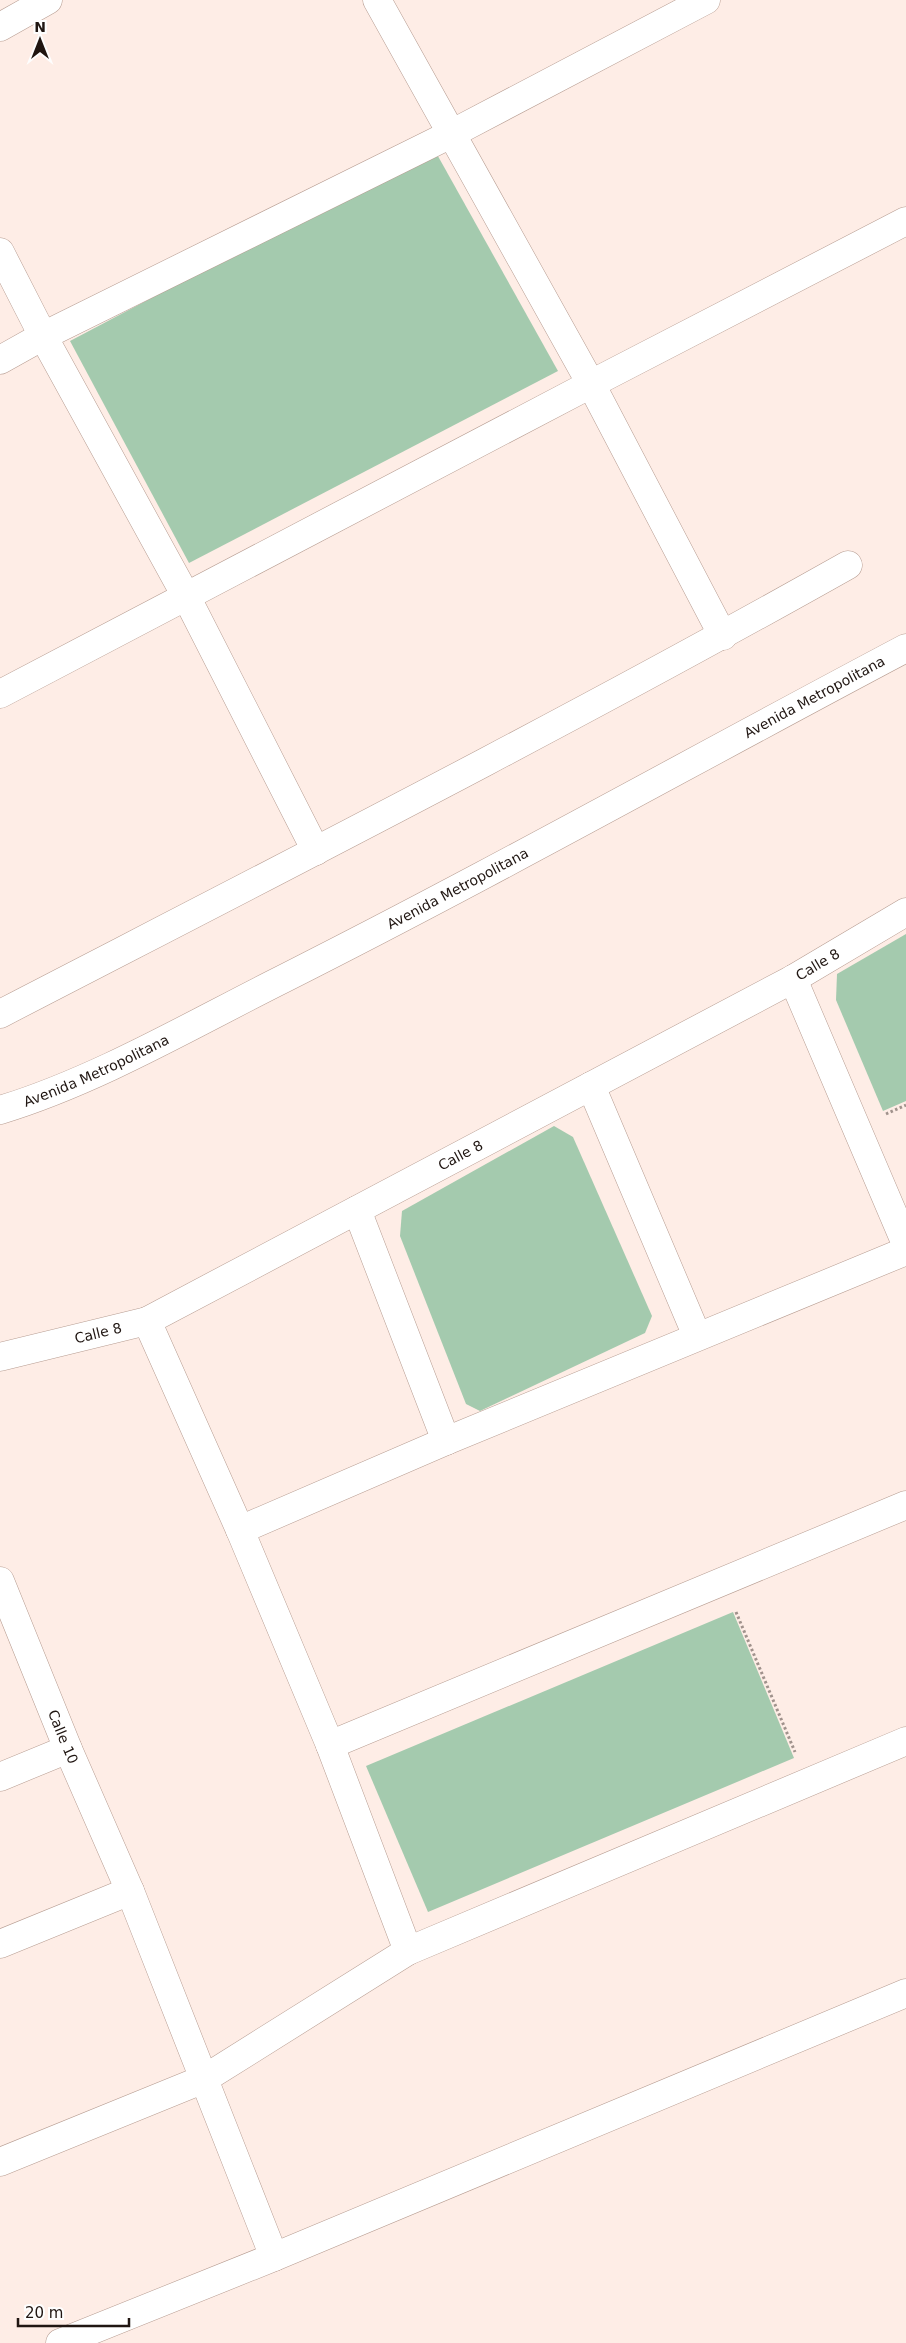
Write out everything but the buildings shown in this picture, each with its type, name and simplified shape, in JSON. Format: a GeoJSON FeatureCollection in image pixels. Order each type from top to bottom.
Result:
{"type":"FeatureCollection","features":[{"type":"Feature","properties":{"kind":"street"},"geometry":{"type":"LineString","coordinates":[[0,27],[48,0]]}},
{"type":"Feature","properties":{"kind":"street"},"geometry":{"type":"LineString","coordinates":[[377,0],[591,384],[723,636]]}},
{"type":"Feature","properties":{"kind":"street"},"geometry":{"type":"LineString","coordinates":[[0,360],[43,336],[451,134],[706,0]]}},
{"type":"Feature","properties":{"kind":"street"},"geometry":{"type":"LineString","coordinates":[[0,694],[906,221]]}},
{"type":"Feature","properties":{"kind":"street"},"geometry":{"type":"LineString","coordinates":[[0,252],[43,336],[187,598],[316,851]]}},
{"type":"Feature","properties":{"kind":"street"},"geometry":{"type":"LineString","coordinates":[[0,1014],[316,851],[723,636],[848,565]]}},
{"type":"Feature","properties":{"kind":"street","name":"Avenida Metropolitana"},"geometry":{"type":"LineString","coordinates":[[0,1110],[22,1104],[111,1065],[341,950],[906,648]]}},
{"type":"Feature","properties":{"kind":"street","name":"Calle 8"},"geometry":{"type":"LineString","coordinates":[[0,1357],[147,1321],[792,979],[906,912]]}},
{"type":"Feature","properties":{"kind":"street"},"geometry":{"type":"LineString","coordinates":[[792,979],[906,1244]]}},
{"type":"Feature","properties":{"kind":"street"},"geometry":{"type":"LineString","coordinates":[[592,1086],[697,1336]]}},
{"type":"Feature","properties":{"kind":"street"},"geometry":{"type":"LineString","coordinates":[[357,1210],[446,1440]]}},
{"type":"Feature","properties":{"kind":"street"},"geometry":{"type":"LineString","coordinates":[[240,1530],[446,1440],[906,1251]]}},
{"type":"Feature","properties":{"kind":"street"},"geometry":{"type":"LineString","coordinates":[[147,1321],[240,1530],[330,1745],[408,1951]]}},
{"type":"Feature","properties":{"kind":"street"},"geometry":{"type":"LineString","coordinates":[[330,1745],[906,1505]]}},
{"type":"Feature","properties":{"kind":"street","name":"Calle 10"},"geometry":{"type":"LineString","coordinates":[[0,1581],[68,1748],[130,1891],[274,2257]]}},
{"type":"Feature","properties":{"kind":"street"},"geometry":{"type":"LineString","coordinates":[[0,2162],[204,2079],[408,1951],[906,1741]]}},
{"type":"Feature","properties":{"kind":"street"},"geometry":{"type":"LineString","coordinates":[[0,1777],[68,1748]]}},
{"type":"Feature","properties":{"kind":"street"},"geometry":{"type":"LineString","coordinates":[[0,1944],[130,1891]]}},
{"type":"Feature","properties":{"kind":"street"},"geometry":{"type":"LineString","coordinates":[[60,2343],[274,2257],[906,1993]]}},
{"type":"Feature","properties":{"kind":"path"},"geometry":{"type":"LineString","coordinates":[[723,1582],[808,1782]]}},
{"type":"Feature","properties":{"kind":"green space"},"geometry":{"type":"Polygon","coordinates":[[[434,149],[558,371],[189,563],[70,341],[434,149]]]}},
{"type":"Feature","properties":{"kind":"green space"},"geometry":{"type":"Polygon","coordinates":[[[906,934],[906,1101],[883,1111],[836,1000],[837,974],[906,934]]]}},
{"type":"Feature","properties":{"kind":"green space"},"geometry":{"type":"Polygon","coordinates":[[[554,1126],[573,1137],[652,1316],[645,1333],[480,1411],[466,1404],[400,1236],[402,1211],[554,1126]]]}},
{"type":"Feature","properties":{"kind":"green space"},"geometry":{"type":"Polygon","coordinates":[[[733,1612],[794,1758],[428,1912],[366,1766],[733,1612]]]}}]}
